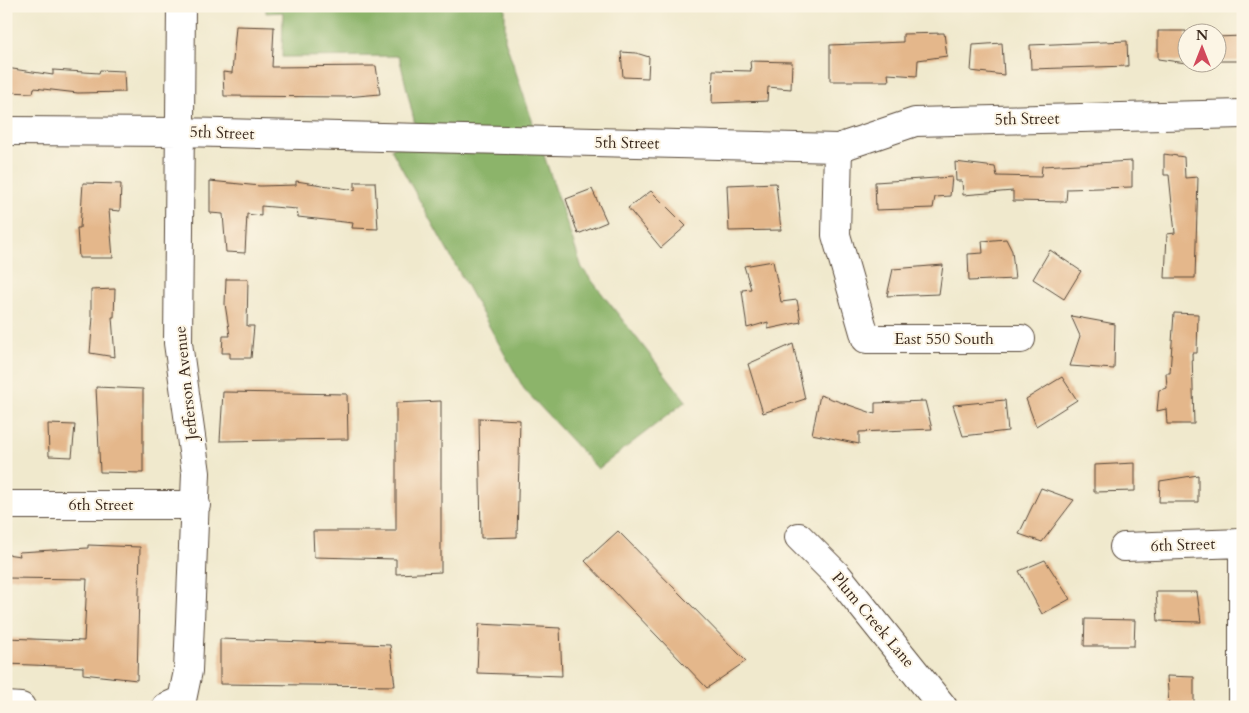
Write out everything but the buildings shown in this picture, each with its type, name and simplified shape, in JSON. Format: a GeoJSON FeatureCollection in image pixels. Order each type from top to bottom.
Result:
{"type":"FeatureCollection","features":[{"type":"Feature","properties":{"kind":"street","name":"Jefferson Avenue"},"geometry":{"type":"LineString","coordinates":[[174,703],[188,671],[196,505],[196,473],[178,343],[181,6]]}},
{"type":"Feature","properties":{"kind":"street","name":"5th Street"},"geometry":{"type":"LineString","coordinates":[[6,131],[180,132],[838,148],[915,122],[1243,114]]}},
{"type":"Feature","properties":{"kind":"street","name":"East 550 South"},"geometry":{"type":"LineString","coordinates":[[838,148],[836,234],[866,339],[1021,339]]}},
{"type":"Feature","properties":{"kind":"street","name":"6th Street"},"geometry":{"type":"LineString","coordinates":[[6,504],[196,505]]}},
{"type":"Feature","properties":{"kind":"street","name":"Plum Creek Lane"},"geometry":{"type":"LineString","coordinates":[[799,537],[838,576],[943,707]]}},
{"type":"Feature","properties":{"kind":"street","name":"6th Street"},"geometry":{"type":"LineString","coordinates":[[1124,547],[1243,542]]}},
{"type":"Feature","properties":{"kind":"street"},"geometry":{"type":"LineString","coordinates":[[1243,542],[1243,707]]}},
{"type":"Feature","properties":{"kind":"street"},"geometry":{"type":"LineString","coordinates":[[6,706],[21,707]]}},
{"type":"Feature","properties":{"kind":"green space"},"geometry":{"type":"Polygon","coordinates":[[[266,6],[505,6],[505,40],[582,268],[686,401],[598,469],[524,389],[391,149],[417,133],[399,56],[282,57],[283,12],[266,13],[266,6]]]}}]}
